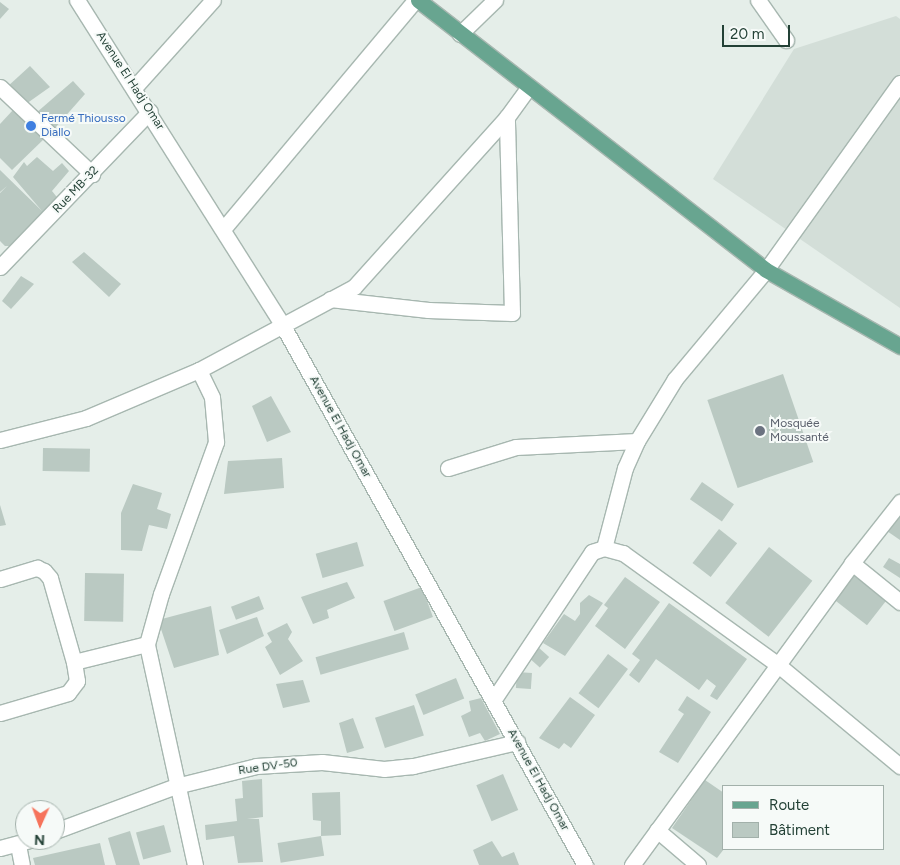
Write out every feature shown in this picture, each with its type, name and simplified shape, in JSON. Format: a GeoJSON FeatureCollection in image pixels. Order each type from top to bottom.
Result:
{"type":"FeatureCollection","features":[{"type":"Feature","properties":{"kind":"main road"},"geometry":{"type":"LineString","coordinates":[[416,0],[766,270],[900,346]]}},
{"type":"Feature","properties":{"kind":"street","name":"Avenue El Hadj Omar"},"geometry":{"type":"LineString","coordinates":[[77,0],[224,228],[283,326],[494,699],[585,865]]}},
{"type":"Feature","properties":{"kind":"street"},"geometry":{"type":"LineString","coordinates":[[134,88],[213,0]]}},
{"type":"Feature","properties":{"kind":"street"},"geometry":{"type":"LineString","coordinates":[[224,228],[416,0]]}},
{"type":"Feature","properties":{"kind":"street"},"geometry":{"type":"LineString","coordinates":[[460,34],[495,0]]}},
{"type":"Feature","properties":{"kind":"street"},"geometry":{"type":"LineString","coordinates":[[758,0],[786,40]]}},
{"type":"Feature","properties":{"kind":"street"},"geometry":{"type":"LineString","coordinates":[[604,548],[625,468],[636,441],[675,379],[766,270],[900,82]]}},
{"type":"Feature","properties":{"kind":"street"},"geometry":{"type":"LineString","coordinates":[[0,87],[92,174]]}},
{"type":"Feature","properties":{"kind":"street"},"geometry":{"type":"LineString","coordinates":[[0,440],[86,418],[199,370],[283,326],[330,298],[354,287],[507,117],[528,88]]}},
{"type":"Feature","properties":{"kind":"street","name":"Rue MB-32"},"geometry":{"type":"LineString","coordinates":[[0,267],[92,174],[150,111]]}},
{"type":"Feature","properties":{"kind":"street"},"geometry":{"type":"LineString","coordinates":[[330,298],[428,310],[512,313],[507,117]]}},
{"type":"Feature","properties":{"kind":"street"},"geometry":{"type":"LineString","coordinates":[[195,865],[176,786],[147,644],[161,594],[216,442],[212,396],[199,370]]}},
{"type":"Feature","properties":{"kind":"street"},"geometry":{"type":"LineString","coordinates":[[448,468],[516,447],[636,441]]}},
{"type":"Feature","properties":{"kind":"street"},"geometry":{"type":"LineString","coordinates":[[632,865],[777,664],[900,502]]}},
{"type":"Feature","properties":{"kind":"street"},"geometry":{"type":"LineString","coordinates":[[494,699],[592,552],[604,548],[623,553],[777,664],[900,766]]}},
{"type":"Feature","properties":{"kind":"street"},"geometry":{"type":"LineString","coordinates":[[852,563],[900,602]]}},
{"type":"Feature","properties":{"kind":"street"},"geometry":{"type":"LineString","coordinates":[[0,579],[36,568],[44,571],[50,578],[74,662],[77,681],[68,693],[0,713]]}},
{"type":"Feature","properties":{"kind":"street"},"geometry":{"type":"LineString","coordinates":[[74,662],[147,644]]}},
{"type":"Feature","properties":{"kind":"street","name":"Rue DV-50"},"geometry":{"type":"LineString","coordinates":[[65,827],[176,786],[286,762],[322,762],[384,769],[414,766],[516,742]]}},
{"type":"Feature","properties":{"kind":"street"},"geometry":{"type":"LineString","coordinates":[[657,830],[698,865]]}},
{"type":"Feature","properties":{"kind":"street"},"geometry":{"type":"LineString","coordinates":[[0,848],[15,844]]}},
{"type":"Feature","properties":{"kind":"street"},"geometry":{"type":"LineString","coordinates":[[22,865],[23,850]]}},
{"type":"Feature","properties":{"kind":"shaded area"},"geometry":{"type":"Polygon","coordinates":[[[896,16],[900,19],[900,308],[713,179],[794,49],[896,16]]]}},
{"type":"Feature","properties":{"kind":"building"},"geometry":{"type":"Polygon","coordinates":[[[0,2],[9,9],[0,19],[0,2]]]}},
{"type":"Feature","properties":{"kind":"building"},"geometry":{"type":"Polygon","coordinates":[[[30,66],[50,87],[26,104],[7,87],[30,66]]]}},
{"type":"Feature","properties":{"kind":"building"},"geometry":{"type":"Polygon","coordinates":[[[73,81],[85,94],[55,128],[36,113],[73,81]]]}},
{"type":"Feature","properties":{"kind":"building"},"geometry":{"type":"Polygon","coordinates":[[[13,110],[45,138],[12,170],[0,158],[0,124],[13,110]]]}},
{"type":"Feature","properties":{"kind":"building"},"geometry":{"type":"Polygon","coordinates":[[[37,157],[53,171],[62,163],[69,171],[52,191],[60,201],[14,246],[5,246],[0,241],[0,193],[7,186],[0,192],[0,170],[42,211],[13,177],[24,162],[27,166],[37,157]]]}},
{"type":"Feature","properties":{"kind":"building"},"geometry":{"type":"Polygon","coordinates":[[[84,252],[121,284],[109,297],[72,262],[84,252]]]}},
{"type":"Feature","properties":{"kind":"building"},"geometry":{"type":"Polygon","coordinates":[[[21,276],[34,284],[11,309],[2,301],[21,276]]]}},
{"type":"Feature","properties":{"kind":"building","name":"Mosquée Moussanté"},"geometry":{"type":"Polygon","coordinates":[[[783,374],[813,462],[738,488],[707,400],[783,374]]]}},
{"type":"Feature","properties":{"kind":"building"},"geometry":{"type":"Polygon","coordinates":[[[271,396],[291,432],[267,442],[252,406],[271,396]]]}},
{"type":"Feature","properties":{"kind":"building"},"geometry":{"type":"Polygon","coordinates":[[[43,448],[90,449],[90,472],[43,471],[43,448]]]}},
{"type":"Feature","properties":{"kind":"building"},"geometry":{"type":"Polygon","coordinates":[[[282,458],[284,488],[224,494],[228,461],[282,458]]]}},
{"type":"Feature","properties":{"kind":"building"},"geometry":{"type":"Polygon","coordinates":[[[702,482],[734,504],[722,522],[690,499],[702,482]]]}},
{"type":"Feature","properties":{"kind":"building"},"geometry":{"type":"Polygon","coordinates":[[[133,484],[162,493],[157,509],[171,514],[167,529],[149,525],[142,551],[121,550],[121,513],[133,484]]]}},
{"type":"Feature","properties":{"kind":"building"},"geometry":{"type":"Polygon","coordinates":[[[0,505],[6,525],[0,526],[0,505]]]}},
{"type":"Feature","properties":{"kind":"building"},"geometry":{"type":"Polygon","coordinates":[[[900,508],[900,540],[884,529],[900,508]]]}},
{"type":"Feature","properties":{"kind":"building"},"geometry":{"type":"Polygon","coordinates":[[[719,529],[737,543],[711,577],[693,563],[719,529]]]}},
{"type":"Feature","properties":{"kind":"building"},"geometry":{"type":"Polygon","coordinates":[[[357,542],[364,566],[323,578],[316,554],[357,542]]]}},
{"type":"Feature","properties":{"kind":"building"},"geometry":{"type":"Polygon","coordinates":[[[769,547],[812,581],[769,637],[725,603],[769,547]]]}},
{"type":"Feature","properties":{"kind":"building"},"geometry":{"type":"Polygon","coordinates":[[[889,558],[900,564],[900,578],[883,567],[889,558]]]}},
{"type":"Feature","properties":{"kind":"building"},"geometry":{"type":"Polygon","coordinates":[[[85,573],[124,574],[123,622],[84,621],[85,573]]]}},
{"type":"Feature","properties":{"kind":"building"},"geometry":{"type":"Polygon","coordinates":[[[855,574],[887,599],[867,625],[835,600],[855,574]]]}},
{"type":"Feature","properties":{"kind":"building"},"geometry":{"type":"Polygon","coordinates":[[[625,577],[660,602],[625,649],[595,626],[608,608],[604,605],[625,577]]]}},
{"type":"Feature","properties":{"kind":"building"},"geometry":{"type":"Polygon","coordinates":[[[347,582],[355,598],[327,610],[329,618],[313,624],[301,597],[347,582]]]}},
{"type":"Feature","properties":{"kind":"building"},"geometry":{"type":"Polygon","coordinates":[[[422,587],[433,617],[394,631],[383,601],[422,587]]]}},
{"type":"Feature","properties":{"kind":"building"},"geometry":{"type":"Polygon","coordinates":[[[589,595],[603,603],[565,656],[543,643],[564,614],[575,621],[580,614],[580,603],[589,595]]]}},
{"type":"Feature","properties":{"kind":"building"},"geometry":{"type":"Polygon","coordinates":[[[259,596],[264,609],[236,620],[231,607],[259,596]]]}},
{"type":"Feature","properties":{"kind":"building"},"geometry":{"type":"Polygon","coordinates":[[[669,603],[747,659],[717,700],[710,696],[716,686],[707,679],[699,690],[656,659],[639,683],[629,675],[640,660],[632,654],[669,603]]]}},
{"type":"Feature","properties":{"kind":"building"},"geometry":{"type":"Polygon","coordinates":[[[211,606],[219,655],[174,668],[158,620],[211,606]]]}},
{"type":"Feature","properties":{"kind":"building"},"geometry":{"type":"Polygon","coordinates":[[[257,617],[264,636],[227,654],[219,630],[257,617]]]}},
{"type":"Feature","properties":{"kind":"building"},"geometry":{"type":"Polygon","coordinates":[[[287,623],[292,632],[288,639],[303,661],[280,675],[265,647],[272,642],[267,633],[287,623]]]}},
{"type":"Feature","properties":{"kind":"building"},"geometry":{"type":"Polygon","coordinates":[[[404,632],[409,649],[321,675],[316,657],[404,632]]]}},
{"type":"Feature","properties":{"kind":"building"},"geometry":{"type":"Polygon","coordinates":[[[538,647],[549,657],[540,667],[529,657],[538,647]]]}},
{"type":"Feature","properties":{"kind":"building"},"geometry":{"type":"Polygon","coordinates":[[[608,654],[628,669],[598,708],[579,693],[608,654]]]}},
{"type":"Feature","properties":{"kind":"building"},"geometry":{"type":"Polygon","coordinates":[[[517,672],[532,673],[531,689],[516,688],[517,672]]]}},
{"type":"Feature","properties":{"kind":"building"},"geometry":{"type":"Polygon","coordinates":[[[456,678],[464,698],[423,715],[415,694],[456,678]]]}},
{"type":"Feature","properties":{"kind":"building"},"geometry":{"type":"Polygon","coordinates":[[[303,680],[310,702],[283,708],[276,684],[303,680]]]}},
{"type":"Feature","properties":{"kind":"building"},"geometry":{"type":"Polygon","coordinates":[[[687,696],[711,712],[678,763],[659,752],[684,714],[678,710],[687,696]]]}},
{"type":"Feature","properties":{"kind":"building"},"geometry":{"type":"Polygon","coordinates":[[[570,697],[595,715],[571,748],[564,743],[559,749],[539,738],[570,697]]]}},
{"type":"Feature","properties":{"kind":"building"},"geometry":{"type":"Polygon","coordinates":[[[481,698],[500,734],[485,741],[480,733],[469,737],[461,716],[471,711],[469,701],[481,698]]]}},
{"type":"Feature","properties":{"kind":"building"},"geometry":{"type":"Polygon","coordinates":[[[414,705],[424,735],[385,748],[375,718],[414,705]]]}},
{"type":"Feature","properties":{"kind":"building"},"geometry":{"type":"Polygon","coordinates":[[[353,718],[364,748],[347,753],[339,723],[353,718]]]}},
{"type":"Feature","properties":{"kind":"building"},"geometry":{"type":"Polygon","coordinates":[[[503,774],[518,810],[492,821],[476,785],[503,774]]]}},
{"type":"Feature","properties":{"kind":"building"},"geometry":{"type":"Polygon","coordinates":[[[262,779],[263,817],[247,819],[259,819],[263,862],[238,863],[234,836],[206,840],[205,825],[237,821],[235,799],[243,798],[242,781],[262,779]]]}},
{"type":"Feature","properties":{"kind":"building"},"geometry":{"type":"Polygon","coordinates":[[[705,780],[722,792],[723,850],[717,858],[672,828],[705,780]]]}},
{"type":"Feature","properties":{"kind":"building"},"geometry":{"type":"Polygon","coordinates":[[[340,792],[341,835],[321,836],[321,821],[313,820],[312,793],[340,792]]]}},
{"type":"Feature","properties":{"kind":"building"},"geometry":{"type":"Polygon","coordinates":[[[164,825],[171,852],[143,860],[136,833],[164,825]]]}},
{"type":"Feature","properties":{"kind":"building"},"geometry":{"type":"Polygon","coordinates":[[[130,831],[140,865],[116,865],[108,838],[130,831]]]}},
{"type":"Feature","properties":{"kind":"building"},"geometry":{"type":"Polygon","coordinates":[[[321,836],[324,856],[281,863],[278,843],[321,836]]]}},
{"type":"Feature","properties":{"kind":"building"},"geometry":{"type":"Polygon","coordinates":[[[492,841],[502,857],[514,852],[519,865],[479,865],[473,850],[492,841]]]}},
{"type":"Feature","properties":{"kind":"building"},"geometry":{"type":"Polygon","coordinates":[[[100,843],[105,865],[35,865],[33,858],[100,843]]]}},
{"type":"Feature","properties":{"kind":"place","name":"Fermé Thiousso Diallo"},"geometry":{"type":"Point","coordinates":[31,126]}},
{"type":"Feature","properties":{"kind":"place","name":"Mosquée Moussanté"},"geometry":{"type":"Point","coordinates":[760,431]}}]}
